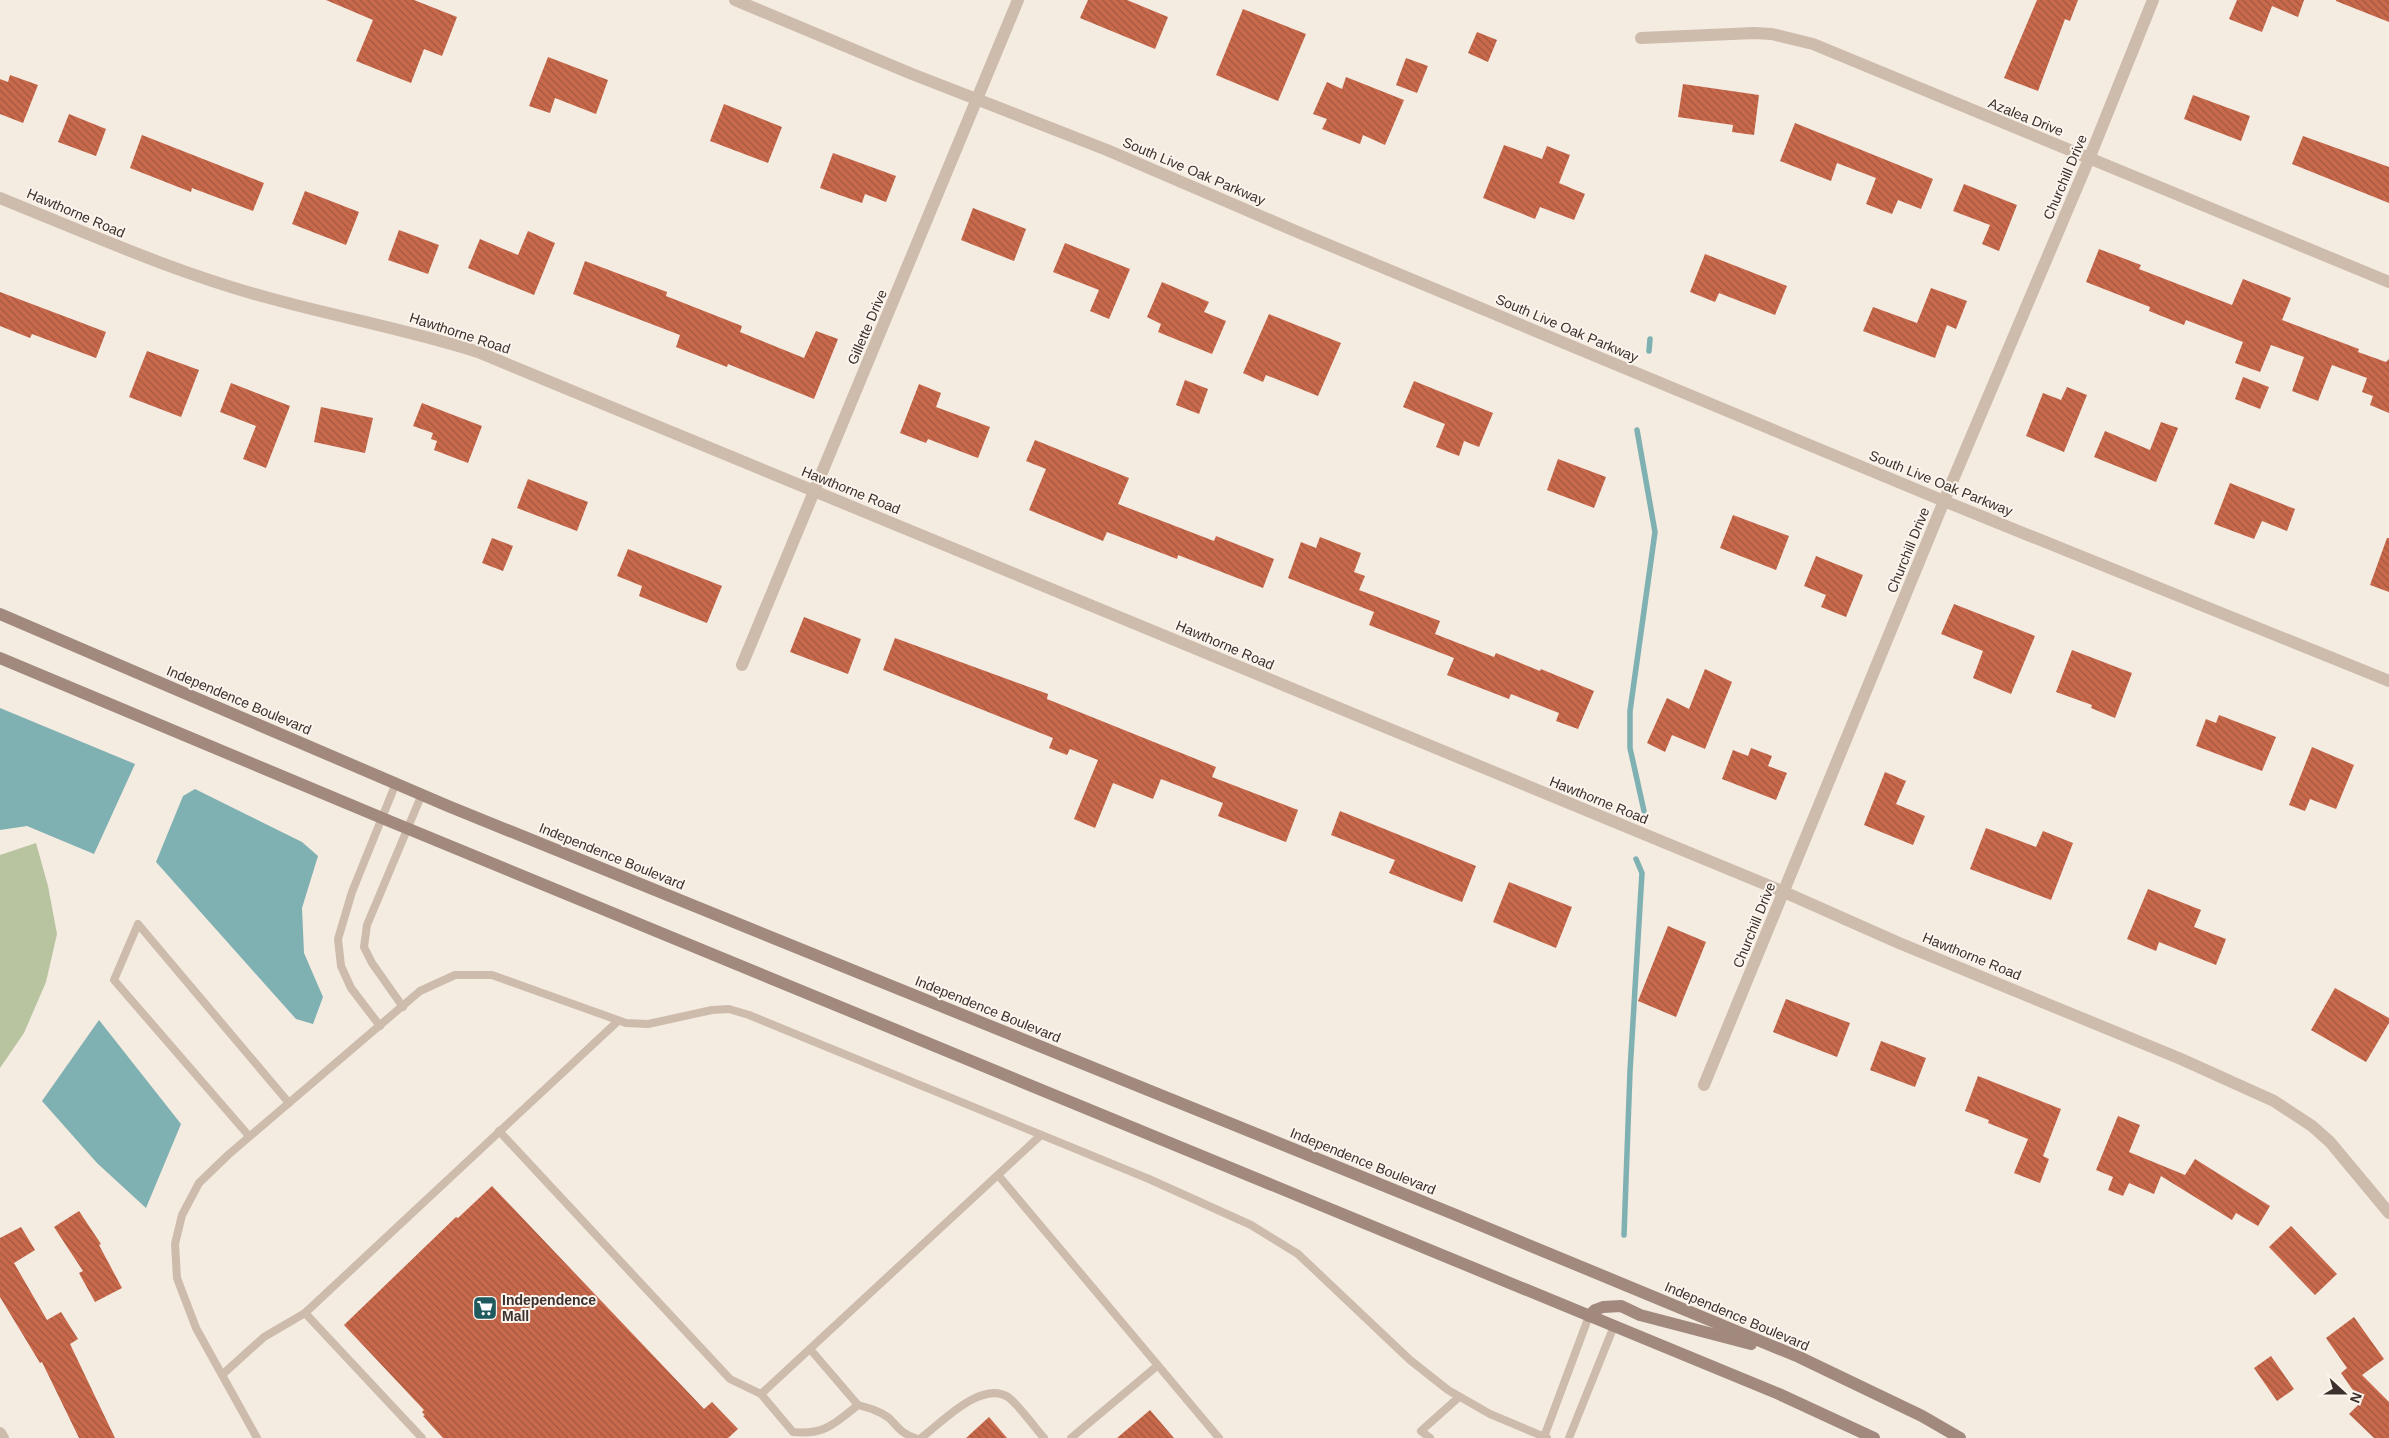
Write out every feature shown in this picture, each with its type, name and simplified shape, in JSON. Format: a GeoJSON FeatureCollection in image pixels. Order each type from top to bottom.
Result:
{"type":"FeatureCollection","features":[{"type":"Feature","properties":{"kind":"main road","name":"Independence Boulevard"},"geometry":{"type":"LineString","coordinates":[[0,614],[422,794],[1799,1357],[1922,1416],[1960,1438]]}},
{"type":"Feature","properties":{"kind":"main road"},"geometry":{"type":"LineString","coordinates":[[0,658],[408,829],[1779,1394],[1874,1438]]}},
{"type":"Feature","properties":{"kind":"main road"},"geometry":{"type":"LineString","coordinates":[[1589,1316],[1595,1310],[1603,1307],[1621,1306],[1640,1315],[1799,1357]]}},
{"type":"Feature","properties":{"kind":"street","name":"South Live Oak Parkway"},"geometry":{"type":"LineString","coordinates":[[735,0],[1107,150],[1300,233],[1944,501],[2389,681]]}},
{"type":"Feature","properties":{"kind":"street","name":"Gillette Drive"},"geometry":{"type":"LineString","coordinates":[[742,665],[1018,0]]}},
{"type":"Feature","properties":{"kind":"street","name":"Churchill Drive"},"geometry":{"type":"LineString","coordinates":[[1704,1085],[1944,501],[2089,159],[2153,0]]}},
{"type":"Feature","properties":{"kind":"street","name":"Azalea Drive"},"geometry":{"type":"LineString","coordinates":[[1641,38],[1754,33],[1772,34],[1813,44],[2389,282]]}},
{"type":"Feature","properties":{"kind":"street","name":"Hawthorne Road"},"geometry":{"type":"LineString","coordinates":[[0,198],[186,273],[269,299],[371,322],[478,352],[1784,892],[1899,943],[2172,1055],[2274,1102],[2312,1126],[2330,1142],[2389,1212]]}},
{"type":"Feature","properties":{"kind":"street"},"geometry":{"type":"LineString","coordinates":[[0,1433],[3,1438]]}},
{"type":"Feature","properties":{"kind":"lane"},"geometry":{"type":"LineString","coordinates":[[380,1026],[351,988],[341,966],[338,939],[342,920],[396,783]]}},
{"type":"Feature","properties":{"kind":"lane"},"geometry":{"type":"LineString","coordinates":[[403,1007],[372,963],[364,947],[367,925],[422,794]]}},
{"type":"Feature","properties":{"kind":"lane"},"geometry":{"type":"LineString","coordinates":[[249,1136],[114,980],[138,924],[289,1103]]}},
{"type":"Feature","properties":{"kind":"lane"},"geometry":{"type":"LineString","coordinates":[[257,1438],[196,1328],[177,1278],[175,1244],[182,1215],[199,1183],[249,1136],[420,992],[455,975],[492,975],[626,1024],[648,1024],[712,1010],[729,1009],[749,1015],[1184,1195],[1265,1233],[1298,1254],[1410,1360],[1459,1397],[1506,1422],[1546,1437],[1589,1316]]}},
{"type":"Feature","properties":{"kind":"lane"},"geometry":{"type":"LineString","coordinates":[[223,1374],[264,1337],[305,1313],[618,1021]]}},
{"type":"Feature","properties":{"kind":"lane"},"geometry":{"type":"LineString","coordinates":[[499,1131],[730,1379],[761,1394],[793,1432],[809,1434],[827,1430],[858,1405]]}},
{"type":"Feature","properties":{"kind":"lane"},"geometry":{"type":"LineString","coordinates":[[761,1394],[1041,1135]]}},
{"type":"Feature","properties":{"kind":"lane"},"geometry":{"type":"LineString","coordinates":[[998,1175],[1219,1438]]}},
{"type":"Feature","properties":{"kind":"lane"},"geometry":{"type":"LineString","coordinates":[[305,1313],[422,1438]]}},
{"type":"Feature","properties":{"kind":"lane"},"geometry":{"type":"LineString","coordinates":[[1568,1438],[1614,1326]]}},
{"type":"Feature","properties":{"kind":"lane"},"geometry":{"type":"LineString","coordinates":[[810,1349],[858,1405],[888,1417],[902,1433],[914,1438]]}},
{"type":"Feature","properties":{"kind":"lane"},"geometry":{"type":"LineString","coordinates":[[1072,1438],[1157,1366]]}},
{"type":"Feature","properties":{"kind":"lane"},"geometry":{"type":"LineString","coordinates":[[921,1438],[974,1396],[990,1394],[1007,1397],[1044,1438]]}},
{"type":"Feature","properties":{"kind":"lane"},"geometry":{"type":"LineString","coordinates":[[1430,1438],[1421,1431],[1459,1397]]}},
{"type":"Feature","properties":{"kind":"green space"},"geometry":{"type":"Polygon","coordinates":[[[36,843],[48,886],[57,934],[46,982],[24,1033],[0,1068],[0,855],[36,843]]]}},
{"type":"Feature","properties":{"kind":"water"},"geometry":{"type":"Polygon","coordinates":[[[0,708],[135,764],[94,854],[27,826],[0,830],[0,708]]]}},
{"type":"Feature","properties":{"kind":"water"},"geometry":{"type":"Polygon","coordinates":[[[195,789],[302,842],[318,856],[302,908],[304,953],[323,997],[313,1024],[296,1019],[156,862],[183,796],[195,789]]]}},
{"type":"Feature","properties":{"kind":"water"},"geometry":{"type":"Polygon","coordinates":[[[99,1020],[181,1124],[146,1208],[97,1163],[42,1101],[99,1020]]]}},
{"type":"Feature","properties":{"kind":"building"},"geometry":{"type":"Polygon","coordinates":[[[326,0],[414,0],[457,17],[442,56],[424,49],[411,83],[356,61],[373,20],[326,0]]]}},
{"type":"Feature","properties":{"kind":"building"},"geometry":{"type":"Polygon","coordinates":[[[1088,0],[1127,0],[1168,17],[1155,49],[1080,18],[1088,0]]]}},
{"type":"Feature","properties":{"kind":"building"},"geometry":{"type":"Polygon","coordinates":[[[2037,0],[2078,0],[2070,21],[2065,19],[2038,91],[2004,78],[2037,0]]]}},
{"type":"Feature","properties":{"kind":"building"},"geometry":{"type":"Polygon","coordinates":[[[2237,0],[2304,0],[2298,17],[2272,6],[2262,32],[2229,19],[2237,0]]]}},
{"type":"Feature","properties":{"kind":"building"},"geometry":{"type":"Polygon","coordinates":[[[2389,0],[2389,22],[2336,1],[2389,0]]]}},
{"type":"Feature","properties":{"kind":"building"},"geometry":{"type":"Polygon","coordinates":[[[1243,9],[1306,34],[1278,101],[1216,75],[1243,9]]]}},
{"type":"Feature","properties":{"kind":"building"},"geometry":{"type":"Polygon","coordinates":[[[1477,32],[1497,40],[1488,62],[1468,53],[1477,32]]]}},
{"type":"Feature","properties":{"kind":"building"},"geometry":{"type":"Polygon","coordinates":[[[548,57],[608,80],[596,114],[555,98],[550,113],[529,106],[548,57]]]}},
{"type":"Feature","properties":{"kind":"building"},"geometry":{"type":"Polygon","coordinates":[[[1406,58],[1428,66],[1417,93],[1396,85],[1406,58]]]}},
{"type":"Feature","properties":{"kind":"building"},"geometry":{"type":"Polygon","coordinates":[[[10,75],[38,85],[23,123],[0,114],[0,79],[8,82],[10,75]]]}},
{"type":"Feature","properties":{"kind":"building"},"geometry":{"type":"Polygon","coordinates":[[[1346,77],[1404,100],[1385,145],[1363,135],[1360,144],[1322,129],[1327,119],[1313,114],[1327,82],[1342,89],[1346,77]]]}},
{"type":"Feature","properties":{"kind":"building"},"geometry":{"type":"Polygon","coordinates":[[[1683,84],[1759,95],[1754,135],[1732,132],[1733,125],[1678,117],[1683,84]]]}},
{"type":"Feature","properties":{"kind":"building"},"geometry":{"type":"Polygon","coordinates":[[[2193,95],[2250,116],[2241,141],[2184,119],[2193,95]]]}},
{"type":"Feature","properties":{"kind":"building"},"geometry":{"type":"Polygon","coordinates":[[[724,104],[782,127],[768,163],[710,141],[724,104]]]}},
{"type":"Feature","properties":{"kind":"building"},"geometry":{"type":"Polygon","coordinates":[[[69,114],[106,129],[96,156],[58,142],[69,114]]]}},
{"type":"Feature","properties":{"kind":"building"},"geometry":{"type":"Polygon","coordinates":[[[1795,123],[1933,179],[1921,209],[1898,200],[1892,214],[1866,204],[1876,178],[1837,163],[1831,181],[1780,161],[1795,123]]]}},
{"type":"Feature","properties":{"kind":"building"},"geometry":{"type":"Polygon","coordinates":[[[142,135],[264,183],[253,211],[192,188],[191,192],[130,168],[142,135]]]}},
{"type":"Feature","properties":{"kind":"building"},"geometry":{"type":"Polygon","coordinates":[[[2303,136],[2389,167],[2389,203],[2292,164],[2303,136]]]}},
{"type":"Feature","properties":{"kind":"building"},"geometry":{"type":"Polygon","coordinates":[[[1504,145],[1542,159],[1547,146],[1570,155],[1559,183],[1585,194],[1574,220],[1540,207],[1535,219],[1483,198],[1504,145]]]}},
{"type":"Feature","properties":{"kind":"building"},"geometry":{"type":"Polygon","coordinates":[[[833,153],[896,176],[886,202],[865,194],[862,203],[820,188],[833,153]]]}},
{"type":"Feature","properties":{"kind":"building"},"geometry":{"type":"Polygon","coordinates":[[[1964,184],[2017,205],[1999,251],[1982,244],[1990,225],[1953,211],[1964,184]]]}},
{"type":"Feature","properties":{"kind":"building"},"geometry":{"type":"Polygon","coordinates":[[[305,191],[359,212],[346,245],[292,224],[305,191]]]}},
{"type":"Feature","properties":{"kind":"building"},"geometry":{"type":"Polygon","coordinates":[[[973,208],[1026,229],[1014,261],[961,240],[973,208]]]}},
{"type":"Feature","properties":{"kind":"building"},"geometry":{"type":"Polygon","coordinates":[[[399,230],[439,245],[428,274],[388,260],[399,230]]]}},
{"type":"Feature","properties":{"kind":"building"},"geometry":{"type":"Polygon","coordinates":[[[528,231],[555,243],[534,295],[468,268],[480,239],[518,255],[528,231]]]}},
{"type":"Feature","properties":{"kind":"building"},"geometry":{"type":"Polygon","coordinates":[[[1065,243],[1130,269],[1109,319],[1090,311],[1099,290],[1053,272],[1065,243]]]}},
{"type":"Feature","properties":{"kind":"building"},"geometry":{"type":"Polygon","coordinates":[[[2099,249],[2141,265],[2139,269],[2232,305],[2243,279],[2291,298],[2282,320],[2359,349],[2358,352],[2386,362],[2389,359],[2389,413],[2370,405],[2373,396],[2362,392],[2367,378],[2332,365],[2318,401],[2292,391],[2304,357],[2271,345],[2260,372],[2235,363],[2243,342],[2186,320],[2184,325],[2149,311],[2150,307],[2086,282],[2099,249]]]}},
{"type":"Feature","properties":{"kind":"building"},"geometry":{"type":"Polygon","coordinates":[[[1705,254],[1787,286],[1775,315],[1719,293],[1715,302],[1690,292],[1705,254]]]}},
{"type":"Feature","properties":{"kind":"building"},"geometry":{"type":"Polygon","coordinates":[[[585,261],[667,292],[666,296],[742,326],[740,332],[804,358],[816,331],[838,339],[814,399],[728,364],[727,367],[676,347],[680,335],[573,294],[585,261]]]}},
{"type":"Feature","properties":{"kind":"building"},"geometry":{"type":"Polygon","coordinates":[[[1162,282],[1209,302],[1204,312],[1226,321],[1212,354],[1158,332],[1161,324],[1147,317],[1162,282]]]}},
{"type":"Feature","properties":{"kind":"building"},"geometry":{"type":"Polygon","coordinates":[[[1931,288],[1967,301],[1956,329],[1947,325],[1935,358],[1863,331],[1873,307],[1917,323],[1931,288]]]}},
{"type":"Feature","properties":{"kind":"building"},"geometry":{"type":"Polygon","coordinates":[[[0,292],[106,332],[96,358],[32,334],[30,338],[0,326],[0,292]]]}},
{"type":"Feature","properties":{"kind":"building"},"geometry":{"type":"Polygon","coordinates":[[[1269,314],[1341,343],[1318,396],[1266,375],[1263,382],[1243,373],[1269,314]]]}},
{"type":"Feature","properties":{"kind":"building"},"geometry":{"type":"Polygon","coordinates":[[[147,351],[199,370],[181,417],[129,397],[147,351]]]}},
{"type":"Feature","properties":{"kind":"building"},"geometry":{"type":"Polygon","coordinates":[[[2243,377],[2269,387],[2260,409],[2235,399],[2243,377]]]}},
{"type":"Feature","properties":{"kind":"building"},"geometry":{"type":"Polygon","coordinates":[[[1185,380],[1208,389],[1199,414],[1176,405],[1185,380]]]}},
{"type":"Feature","properties":{"kind":"building"},"geometry":{"type":"Polygon","coordinates":[[[1414,381],[1493,413],[1479,447],[1464,441],[1459,456],[1436,447],[1445,424],[1403,407],[1414,381]]]}},
{"type":"Feature","properties":{"kind":"building"},"geometry":{"type":"Polygon","coordinates":[[[231,383],[290,406],[266,468],[243,459],[256,426],[220,412],[231,383]]]}},
{"type":"Feature","properties":{"kind":"building"},"geometry":{"type":"Polygon","coordinates":[[[919,384],[941,393],[936,407],[990,427],[978,458],[928,439],[926,443],[900,433],[919,384]]]}},
{"type":"Feature","properties":{"kind":"building"},"geometry":{"type":"Polygon","coordinates":[[[2067,387],[2087,395],[2064,452],[2026,436],[2043,393],[2061,400],[2067,387]]]}},
{"type":"Feature","properties":{"kind":"building"},"geometry":{"type":"Polygon","coordinates":[[[422,403],[482,426],[468,463],[434,450],[437,441],[431,439],[433,433],[413,426],[422,403]]]}},
{"type":"Feature","properties":{"kind":"building"},"geometry":{"type":"Polygon","coordinates":[[[321,407],[373,418],[365,453],[314,442],[321,407]]]}},
{"type":"Feature","properties":{"kind":"building"},"geometry":{"type":"Polygon","coordinates":[[[2161,422],[2178,428],[2156,482],[2094,457],[2105,431],[2150,450],[2161,422]]]}},
{"type":"Feature","properties":{"kind":"building"},"geometry":{"type":"Polygon","coordinates":[[[1035,440],[1129,478],[1118,504],[1214,541],[1216,536],[1274,559],[1263,588],[1178,555],[1177,559],[1107,532],[1103,541],[1029,510],[1046,469],[1026,461],[1035,440]]]}},
{"type":"Feature","properties":{"kind":"building"},"geometry":{"type":"Polygon","coordinates":[[[1558,459],[1606,477],[1594,508],[1547,490],[1558,459]]]}},
{"type":"Feature","properties":{"kind":"building"},"geometry":{"type":"Polygon","coordinates":[[[528,479],[588,502],[577,531],[517,508],[528,479]]]}},
{"type":"Feature","properties":{"kind":"building"},"geometry":{"type":"Polygon","coordinates":[[[2230,483],[2295,509],[2287,531],[2262,521],[2254,539],[2214,524],[2230,483]]]}},
{"type":"Feature","properties":{"kind":"building"},"geometry":{"type":"Polygon","coordinates":[[[1733,515],[1789,536],[1776,570],[1720,548],[1733,515]]]}},
{"type":"Feature","properties":{"kind":"building"},"geometry":{"type":"Polygon","coordinates":[[[1320,537],[1361,553],[1354,572],[1365,576],[1359,590],[1440,621],[1435,634],[1494,657],[1496,653],[1540,671],[1541,669],[1594,691],[1578,729],[1556,721],[1559,713],[1511,694],[1509,699],[1447,675],[1454,658],[1369,625],[1374,612],[1288,578],[1301,542],[1316,548],[1320,537]]]}},
{"type":"Feature","properties":{"kind":"building"},"geometry":{"type":"Polygon","coordinates":[[[492,538],[513,546],[503,571],[482,563],[492,538]]]}},
{"type":"Feature","properties":{"kind":"building"},"geometry":{"type":"Polygon","coordinates":[[[2387,538],[2389,538],[2389,592],[2370,585],[2387,538]]]}},
{"type":"Feature","properties":{"kind":"building"},"geometry":{"type":"Polygon","coordinates":[[[628,549],[722,586],[707,623],[639,596],[642,586],[617,576],[628,549]]]}},
{"type":"Feature","properties":{"kind":"building"},"geometry":{"type":"Polygon","coordinates":[[[1816,556],[1863,575],[1846,617],[1821,607],[1826,595],[1804,586],[1816,556]]]}},
{"type":"Feature","properties":{"kind":"building"},"geometry":{"type":"Polygon","coordinates":[[[1954,604],[2035,636],[2011,694],[1973,678],[1983,651],[1941,634],[1954,604]]]}},
{"type":"Feature","properties":{"kind":"building"},"geometry":{"type":"Polygon","coordinates":[[[804,617],[861,639],[848,674],[790,652],[804,617]]]}},
{"type":"Feature","properties":{"kind":"building"},"geometry":{"type":"Polygon","coordinates":[[[895,638],[1048,694],[1047,699],[1216,767],[1212,777],[1298,810],[1286,842],[1218,816],[1223,803],[1161,779],[1153,799],[1113,783],[1095,828],[1074,819],[1098,760],[1070,749],[1067,755],[1049,748],[1053,738],[883,670],[895,638]]]}},
{"type":"Feature","properties":{"kind":"building"},"geometry":{"type":"Polygon","coordinates":[[[2072,650],[2132,673],[2115,718],[2091,708],[2092,705],[2056,692],[2072,650]]]}},
{"type":"Feature","properties":{"kind":"building"},"geometry":{"type":"Polygon","coordinates":[[[1705,669],[1732,682],[1705,749],[1672,735],[1665,752],[1647,743],[1667,698],[1689,709],[1705,669]]]}},
{"type":"Feature","properties":{"kind":"building"},"geometry":{"type":"Polygon","coordinates":[[[2219,715],[2276,737],[2262,771],[2196,746],[2206,719],[2216,723],[2219,715]]]}},
{"type":"Feature","properties":{"kind":"building"},"geometry":{"type":"Polygon","coordinates":[[[2312,747],[2354,765],[2336,809],[2310,799],[2305,811],[2289,805],[2312,747]]]}},
{"type":"Feature","properties":{"kind":"building"},"geometry":{"type":"Polygon","coordinates":[[[1751,748],[1772,756],[1768,766],[1787,773],[1776,800],[1722,779],[1733,750],[1748,756],[1751,748]]]}},
{"type":"Feature","properties":{"kind":"building"},"geometry":{"type":"Polygon","coordinates":[[[1885,772],[1906,781],[1896,804],[1925,816],[1913,845],[1864,825],[1885,772]]]}},
{"type":"Feature","properties":{"kind":"building"},"geometry":{"type":"Polygon","coordinates":[[[1340,811],[1476,866],[1462,902],[1389,873],[1395,860],[1331,835],[1340,811]]]}},
{"type":"Feature","properties":{"kind":"building"},"geometry":{"type":"Polygon","coordinates":[[[1986,828],[2036,847],[2043,831],[2073,843],[2051,900],[1970,869],[1986,828]]]}},
{"type":"Feature","properties":{"kind":"building"},"geometry":{"type":"Polygon","coordinates":[[[1509,882],[1572,907],[1556,948],[1493,922],[1509,882]]]}},
{"type":"Feature","properties":{"kind":"building"},"geometry":{"type":"Polygon","coordinates":[[[2148,889],[2201,910],[2194,927],[2226,939],[2216,965],[2159,942],[2156,951],[2127,939],[2148,889]]]}},
{"type":"Feature","properties":{"kind":"building"},"geometry":{"type":"Polygon","coordinates":[[[1668,926],[1706,942],[1676,1017],[1638,1001],[1668,926]]]}},
{"type":"Feature","properties":{"kind":"building"},"geometry":{"type":"Polygon","coordinates":[[[2335,988],[2389,1018],[2389,1023],[2366,1062],[2311,1030],[2335,988]]]}},
{"type":"Feature","properties":{"kind":"building"},"geometry":{"type":"Polygon","coordinates":[[[1786,999],[1850,1023],[1837,1057],[1773,1032],[1786,999]]]}},
{"type":"Feature","properties":{"kind":"building"},"geometry":{"type":"Polygon","coordinates":[[[1881,1041],[1926,1058],[1915,1087],[1870,1070],[1881,1041]]]}},
{"type":"Feature","properties":{"kind":"building"},"geometry":{"type":"Polygon","coordinates":[[[1978,1076],[2061,1109],[2043,1156],[2049,1159],[2040,1183],[2014,1173],[2028,1139],[1988,1123],[1989,1120],[1965,1111],[1978,1076]]]}},
{"type":"Feature","properties":{"kind":"building"},"geometry":{"type":"Polygon","coordinates":[[[2118,1116],[2140,1125],[2129,1152],[2185,1175],[2195,1159],[2270,1206],[2258,1226],[2236,1213],[2232,1220],[2161,1176],[2154,1194],[2129,1183],[2123,1196],[2108,1190],[2113,1177],[2096,1170],[2118,1116]]]}},
{"type":"Feature","properties":{"kind":"building","name":"Independence Mall"},"geometry":{"type":"Polygon","coordinates":[[[492,1186],[704,1409],[712,1402],[738,1429],[728,1438],[443,1438],[423,1416],[425,1415],[422,1412],[424,1410],[344,1325],[456,1217],[458,1218],[492,1186]]]}},
{"type":"Feature","properties":{"kind":"building"},"geometry":{"type":"Polygon","coordinates":[[[79,1211],[101,1244],[99,1245],[122,1288],[95,1302],[79,1273],[83,1271],[54,1227],[79,1211]]]}},
{"type":"Feature","properties":{"kind":"building"},"geometry":{"type":"Polygon","coordinates":[[[2291,1226],[2337,1274],[2315,1295],[2269,1247],[2291,1226]]]}},
{"type":"Feature","properties":{"kind":"building"},"geometry":{"type":"Polygon","coordinates":[[[21,1227],[35,1250],[14,1263],[47,1320],[61,1312],[78,1339],[70,1344],[115,1438],[79,1438],[42,1362],[40,1363],[0,1297],[0,1238],[21,1227]]]}},
{"type":"Feature","properties":{"kind":"building"},"geometry":{"type":"Polygon","coordinates":[[[2354,1317],[2384,1359],[2362,1375],[2389,1402],[2389,1438],[2374,1438],[2349,1414],[2361,1402],[2341,1373],[2347,1368],[2326,1338],[2354,1317]]]}},
{"type":"Feature","properties":{"kind":"building"},"geometry":{"type":"Polygon","coordinates":[[[2271,1356],[2294,1389],[2277,1401],[2254,1368],[2271,1356]]]}},
{"type":"Feature","properties":{"kind":"building"},"geometry":{"type":"Polygon","coordinates":[[[1150,1410],[1174,1438],[1117,1438],[1150,1410]]]}},
{"type":"Feature","properties":{"kind":"building"},"geometry":{"type":"Polygon","coordinates":[[[989,1417],[1007,1438],[966,1438],[989,1417]]]}},
{"type":"Feature","properties":{"kind":"waterway"},"geometry":{"type":"LineString","coordinates":[[1649,351],[1650,339]]}},
{"type":"Feature","properties":{"kind":"waterway"},"geometry":{"type":"LineString","coordinates":[[1637,430],[1655,532],[1630,711],[1630,748],[1644,811]]}},
{"type":"Feature","properties":{"kind":"waterway"},"geometry":{"type":"LineString","coordinates":[[1624,1235],[1630,1071],[1642,873],[1636,859]]}},
{"type":"Feature","properties":{"kind":"place","name":"Independence Mall"},"geometry":{"type":"Point","coordinates":[485,1308]}}]}
